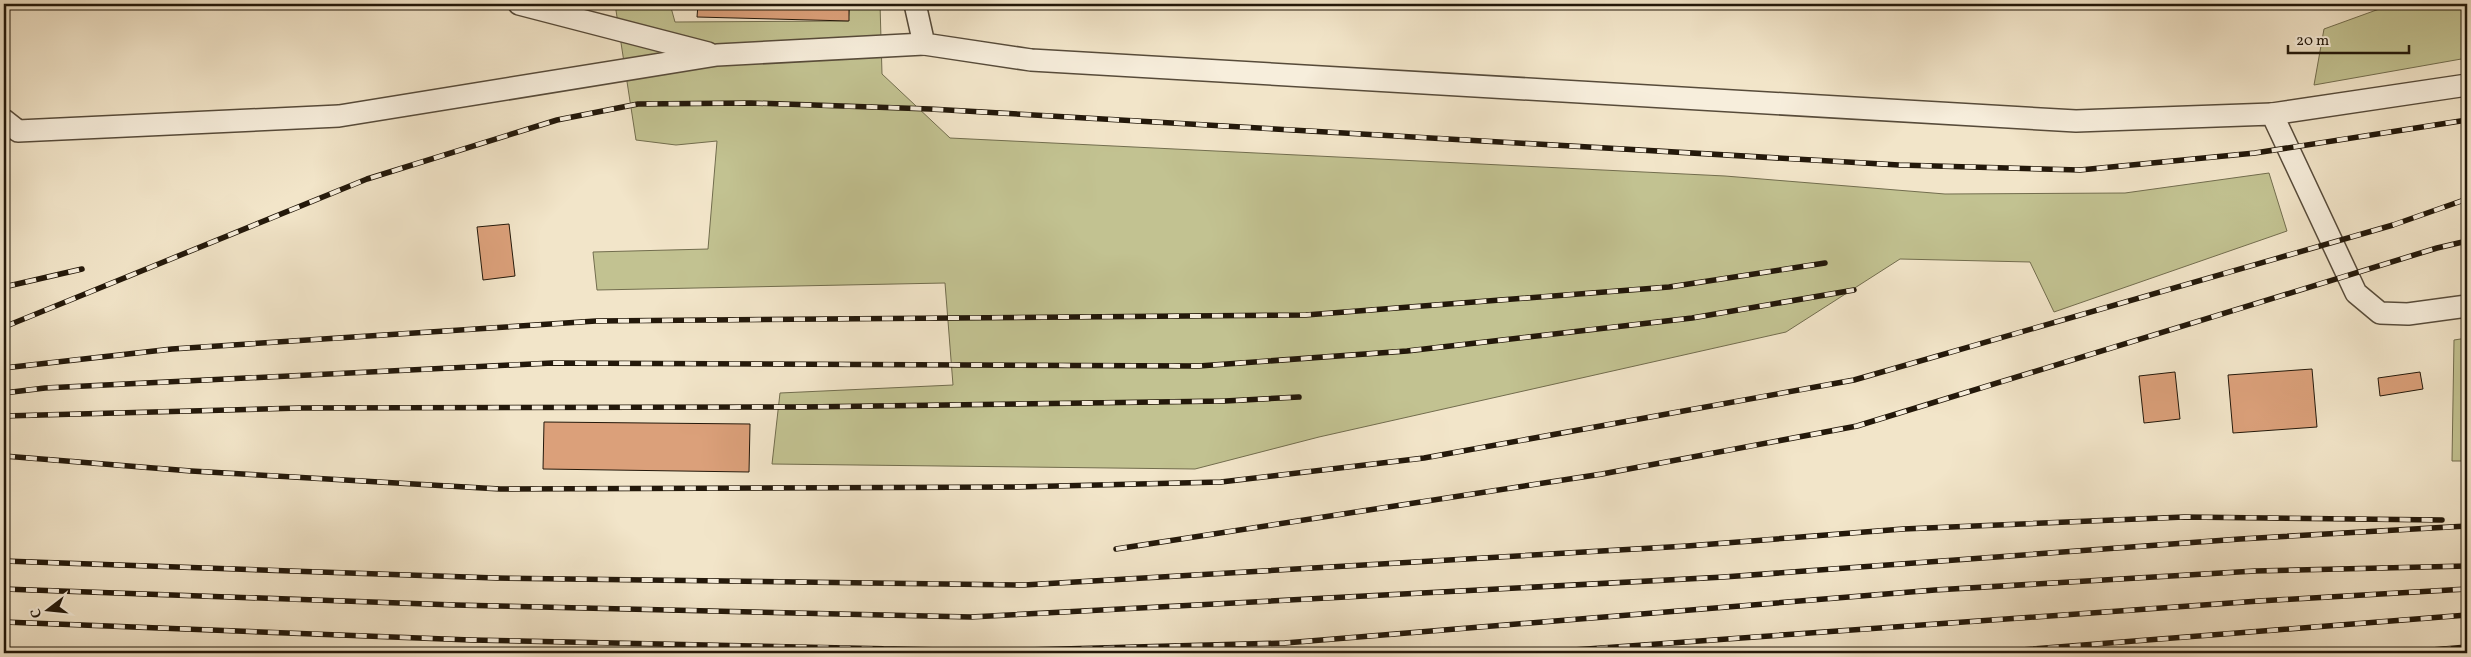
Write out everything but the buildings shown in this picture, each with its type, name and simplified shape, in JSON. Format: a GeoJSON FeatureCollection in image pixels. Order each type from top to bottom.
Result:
{"type":"FeatureCollection","features":[{"type":"Feature","properties":{"kind":"lane"},"geometry":{"type":"LineString","coordinates":[[520,4],[717,55]]}},
{"type":"Feature","properties":{"kind":"lane"},"geometry":{"type":"LineString","coordinates":[[915,4],[924,44]]}},
{"type":"Feature","properties":{"kind":"lane"},"geometry":{"type":"LineString","coordinates":[[4,120],[18,131],[339,116],[717,55],[924,44],[1031,60],[2066,121],[2272,114],[2467,85]]}},
{"type":"Feature","properties":{"kind":"lane"},"geometry":{"type":"LineString","coordinates":[[2272,114],[2356,293],[2380,313],[2408,314],[2467,306]]}},
{"type":"Feature","properties":{"kind":"green space"},"geometry":{"type":"Polygon","coordinates":[[[615,4],[670,4],[675,22],[848,21],[850,4],[880,4],[882,74],[950,138],[1725,176],[1945,194],[2125,193],[2269,173],[2287,231],[2054,312],[2030,262],[1900,259],[1786,332],[1319,437],[1195,469],[772,464],[780,393],[953,385],[945,283],[597,290],[593,252],[708,249],[717,141],[676,145],[636,140],[615,4]]]}},
{"type":"Feature","properties":{"kind":"green space"},"geometry":{"type":"Polygon","coordinates":[[[2393,4],[2467,4],[2467,58],[2314,85],[2324,29],[2393,4]]]}},
{"type":"Feature","properties":{"kind":"green space"},"geometry":{"type":"Polygon","coordinates":[[[2467,338],[2467,461],[2452,461],[2454,340],[2467,338]]]}},
{"type":"Feature","properties":{"kind":"railway"},"geometry":{"type":"LineString","coordinates":[[4,327],[367,179],[557,120],[638,104],[751,103],[930,109],[1899,165],[2080,170],[2255,153],[2467,120]]}},
{"type":"Feature","properties":{"kind":"railway"},"geometry":{"type":"LineString","coordinates":[[4,456],[191,471],[500,489],[1015,487],[1221,482],[1424,458],[1854,380],[2393,225],[2467,199]]}},
{"type":"Feature","properties":{"kind":"railway"},"geometry":{"type":"LineString","coordinates":[[1116,549],[1602,474],[1857,426],[2437,248],[2467,241]]}},
{"type":"Feature","properties":{"kind":"railway"},"geometry":{"type":"LineString","coordinates":[[4,368],[172,349],[596,321],[1306,315],[1669,287],[1825,263]]}},
{"type":"Feature","properties":{"kind":"railway"},"geometry":{"type":"LineString","coordinates":[[4,287],[82,269]]}},
{"type":"Feature","properties":{"kind":"railway"},"geometry":{"type":"LineString","coordinates":[[4,393],[45,388],[552,363],[1199,366],[1407,351],[1692,318],[1854,290]]}},
{"type":"Feature","properties":{"kind":"railway"},"geometry":{"type":"LineString","coordinates":[[4,416],[301,408],[803,407],[1225,401],[1299,397]]}},
{"type":"Feature","properties":{"kind":"railway"},"geometry":{"type":"LineString","coordinates":[[4,561],[496,578],[1024,585],[1687,546],[1903,529],[2184,517],[2442,520]]}},
{"type":"Feature","properties":{"kind":"railway"},"geometry":{"type":"LineString","coordinates":[[4,589],[455,605],[971,617],[1724,577],[2240,539],[2467,526]]}},
{"type":"Feature","properties":{"kind":"railway"},"geometry":{"type":"LineString","coordinates":[[4,622],[471,640],[993,651],[1285,643],[1935,590],[2255,571],[2467,566]]}},
{"type":"Feature","properties":{"kind":"railway"},"geometry":{"type":"LineString","coordinates":[[1531,653],[2259,601],[2467,589]]}},
{"type":"Feature","properties":{"kind":"railway"},"geometry":{"type":"LineString","coordinates":[[1982,653],[2467,615]]}},
{"type":"Feature","properties":{"kind":"railway"},"geometry":{"type":"LineString","coordinates":[[2396,653],[2467,647]]}}]}
